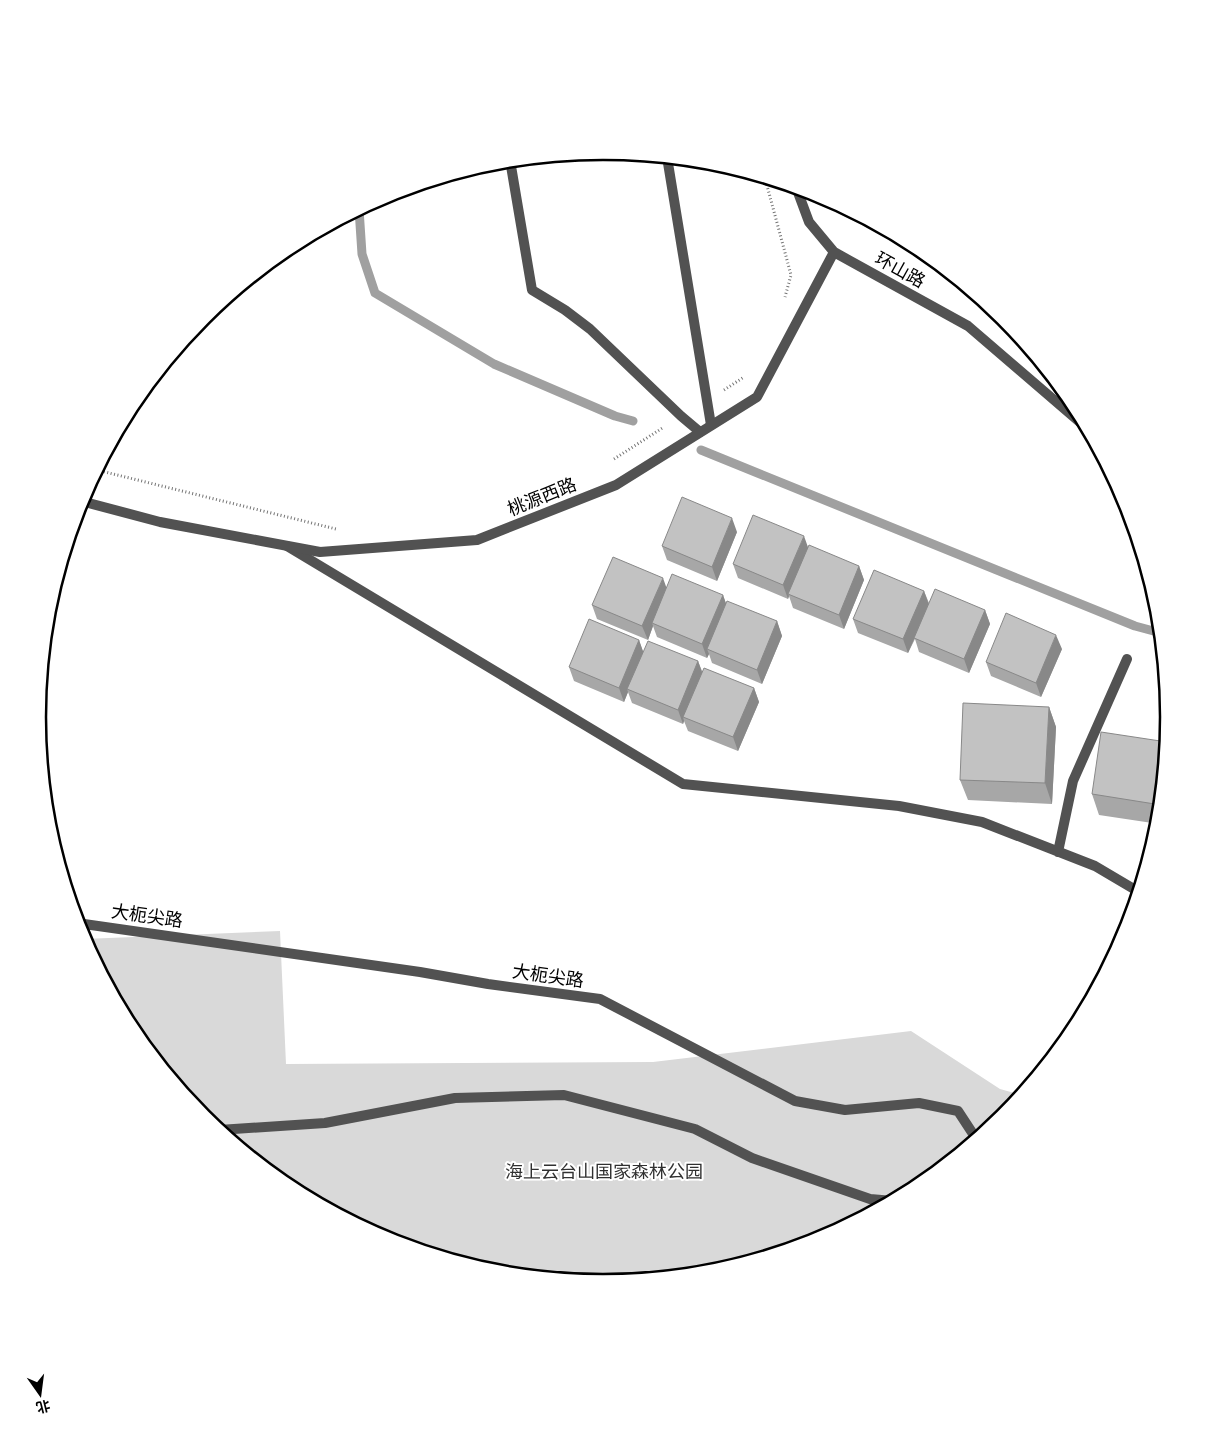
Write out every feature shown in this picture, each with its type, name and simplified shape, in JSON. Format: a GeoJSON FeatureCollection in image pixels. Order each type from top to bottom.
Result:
{"type":"FeatureCollection","features":[{"type":"Feature","properties":{"kind":"street"},"geometry":{"type":"LineString","coordinates":[[668,164],[711,425]]}},
{"type":"Feature","properties":{"kind":"street"},"geometry":{"type":"LineString","coordinates":[[511,168],[532,290],[565,310],[590,329],[700,432]]}},
{"type":"Feature","properties":{"kind":"street"},"geometry":{"type":"LineString","coordinates":[[799,195],[809,222],[834,252]]}},
{"type":"Feature","properties":{"kind":"street","name":"桃源西路"},"geometry":{"type":"LineString","coordinates":[[89,503],[160,522],[320,552],[477,540],[616,485],[757,397],[834,252]]}},
{"type":"Feature","properties":{"kind":"street","name":"环山路"},"geometry":{"type":"LineString","coordinates":[[834,252],[968,326],[1072,416]]}},
{"type":"Feature","properties":{"kind":"street"},"geometry":{"type":"LineString","coordinates":[[286,546],[683,784],[899,806],[982,822],[1095,866],[1133,889]]}},
{"type":"Feature","properties":{"kind":"street"},"geometry":{"type":"LineString","coordinates":[[1058,852],[1073,781],[1127,659]]}},
{"type":"Feature","properties":{"kind":"street","name":"大枙尖路"},"geometry":{"type":"LineString","coordinates":[[87,924],[600,999],[795,1101],[845,1110],[918,1103],[958,1111],[973,1135]]}},
{"type":"Feature","properties":{"kind":"street"},"geometry":{"type":"LineString","coordinates":[[229,1129],[325,1123],[456,1098],[564,1095],[694,1129],[752,1158],[870,1199],[882,1200]]}},
{"type":"Feature","properties":{"kind":"path"},"geometry":{"type":"LineString","coordinates":[[767,184],[791,275],[784,301]]}},
{"type":"Feature","properties":{"kind":"path"},"geometry":{"type":"LineString","coordinates":[[706,400],[749,374]]}},
{"type":"Feature","properties":{"kind":"path"},"geometry":{"type":"LineString","coordinates":[[611,462],[681,416]]}},
{"type":"Feature","properties":{"kind":"path"},"geometry":{"type":"LineString","coordinates":[[104,472],[344,531]]}},
{"type":"Feature","properties":{"kind":"green space","name":"海上云台山国家森林公园"},"geometry":{"type":"Polygon","coordinates":[[[280,931],[286,1064],[653,1062],[911,1031],[1000,1089],[1014,1093],[971,1136],[913,1180],[882,1200],[850,1217],[783,1245],[712,1264],[640,1273],[567,1273],[495,1264],[424,1245],[357,1217],[325,1200],[264,1159],[209,1111],[161,1056],[121,996],[93,939],[280,931]]]}},
{"type":"Feature","properties":{"kind":"building"},"geometry":{"type":"Polygon","coordinates":[[[682,497],[732,518],[712,567],[662,546],[682,497]]]}},
{"type":"Feature","properties":{"kind":"building"},"geometry":{"type":"Polygon","coordinates":[[[753,515],[804,536],[783,585],[733,564],[753,515]]]}},
{"type":"Feature","properties":{"kind":"building"},"geometry":{"type":"Polygon","coordinates":[[[809,545],[859,566],[839,615],[788,594],[809,545]]]}},
{"type":"Feature","properties":{"kind":"building"},"geometry":{"type":"Polygon","coordinates":[[[613,557],[663,578],[642,626],[592,605],[613,557]]]}},
{"type":"Feature","properties":{"kind":"building"},"geometry":{"type":"Polygon","coordinates":[[[874,570],[924,591],[903,639],[853,619],[874,570]]]}},
{"type":"Feature","properties":{"kind":"building"},"geometry":{"type":"Polygon","coordinates":[[[672,574],[723,595],[702,644],[652,623],[672,574]]]}},
{"type":"Feature","properties":{"kind":"building"},"geometry":{"type":"Polygon","coordinates":[[[935,589],[985,610],[964,659],[914,638],[935,589]]]}},
{"type":"Feature","properties":{"kind":"building"},"geometry":{"type":"Polygon","coordinates":[[[727,601],[777,621],[757,670],[707,649],[727,601]]]}},
{"type":"Feature","properties":{"kind":"building"},"geometry":{"type":"Polygon","coordinates":[[[1006,613],[1056,635],[1036,683],[986,662],[1006,613]]]}},
{"type":"Feature","properties":{"kind":"building"},"geometry":{"type":"Polygon","coordinates":[[[589,619],[639,640],[619,688],[569,667],[589,619]]]}},
{"type":"Feature","properties":{"kind":"building"},"geometry":{"type":"Polygon","coordinates":[[[648,641],[698,661],[678,710],[627,689],[648,641]]]}},
{"type":"Feature","properties":{"kind":"building"},"geometry":{"type":"Polygon","coordinates":[[[704,668],[754,688],[733,737],[683,717],[704,668]]]}},
{"type":"Feature","properties":{"kind":"building"},"geometry":{"type":"Polygon","coordinates":[[[963,703],[1049,707],[1045,783],[960,780],[963,703]]]}},
{"type":"Feature","properties":{"kind":"building"},"geometry":{"type":"Polygon","coordinates":[[[1101,732],[1160,741],[1154,804],[1092,794],[1101,732]]]}},
{"type":"Feature","properties":{"kind":"waterway"},"geometry":{"type":"LineString","coordinates":[[359,216],[362,254],[375,293],[494,364],[615,416],[633,421]]}},
{"type":"Feature","properties":{"kind":"waterway"},"geometry":{"type":"LineString","coordinates":[[701,450],[1135,626],[1154,631]]}}]}
